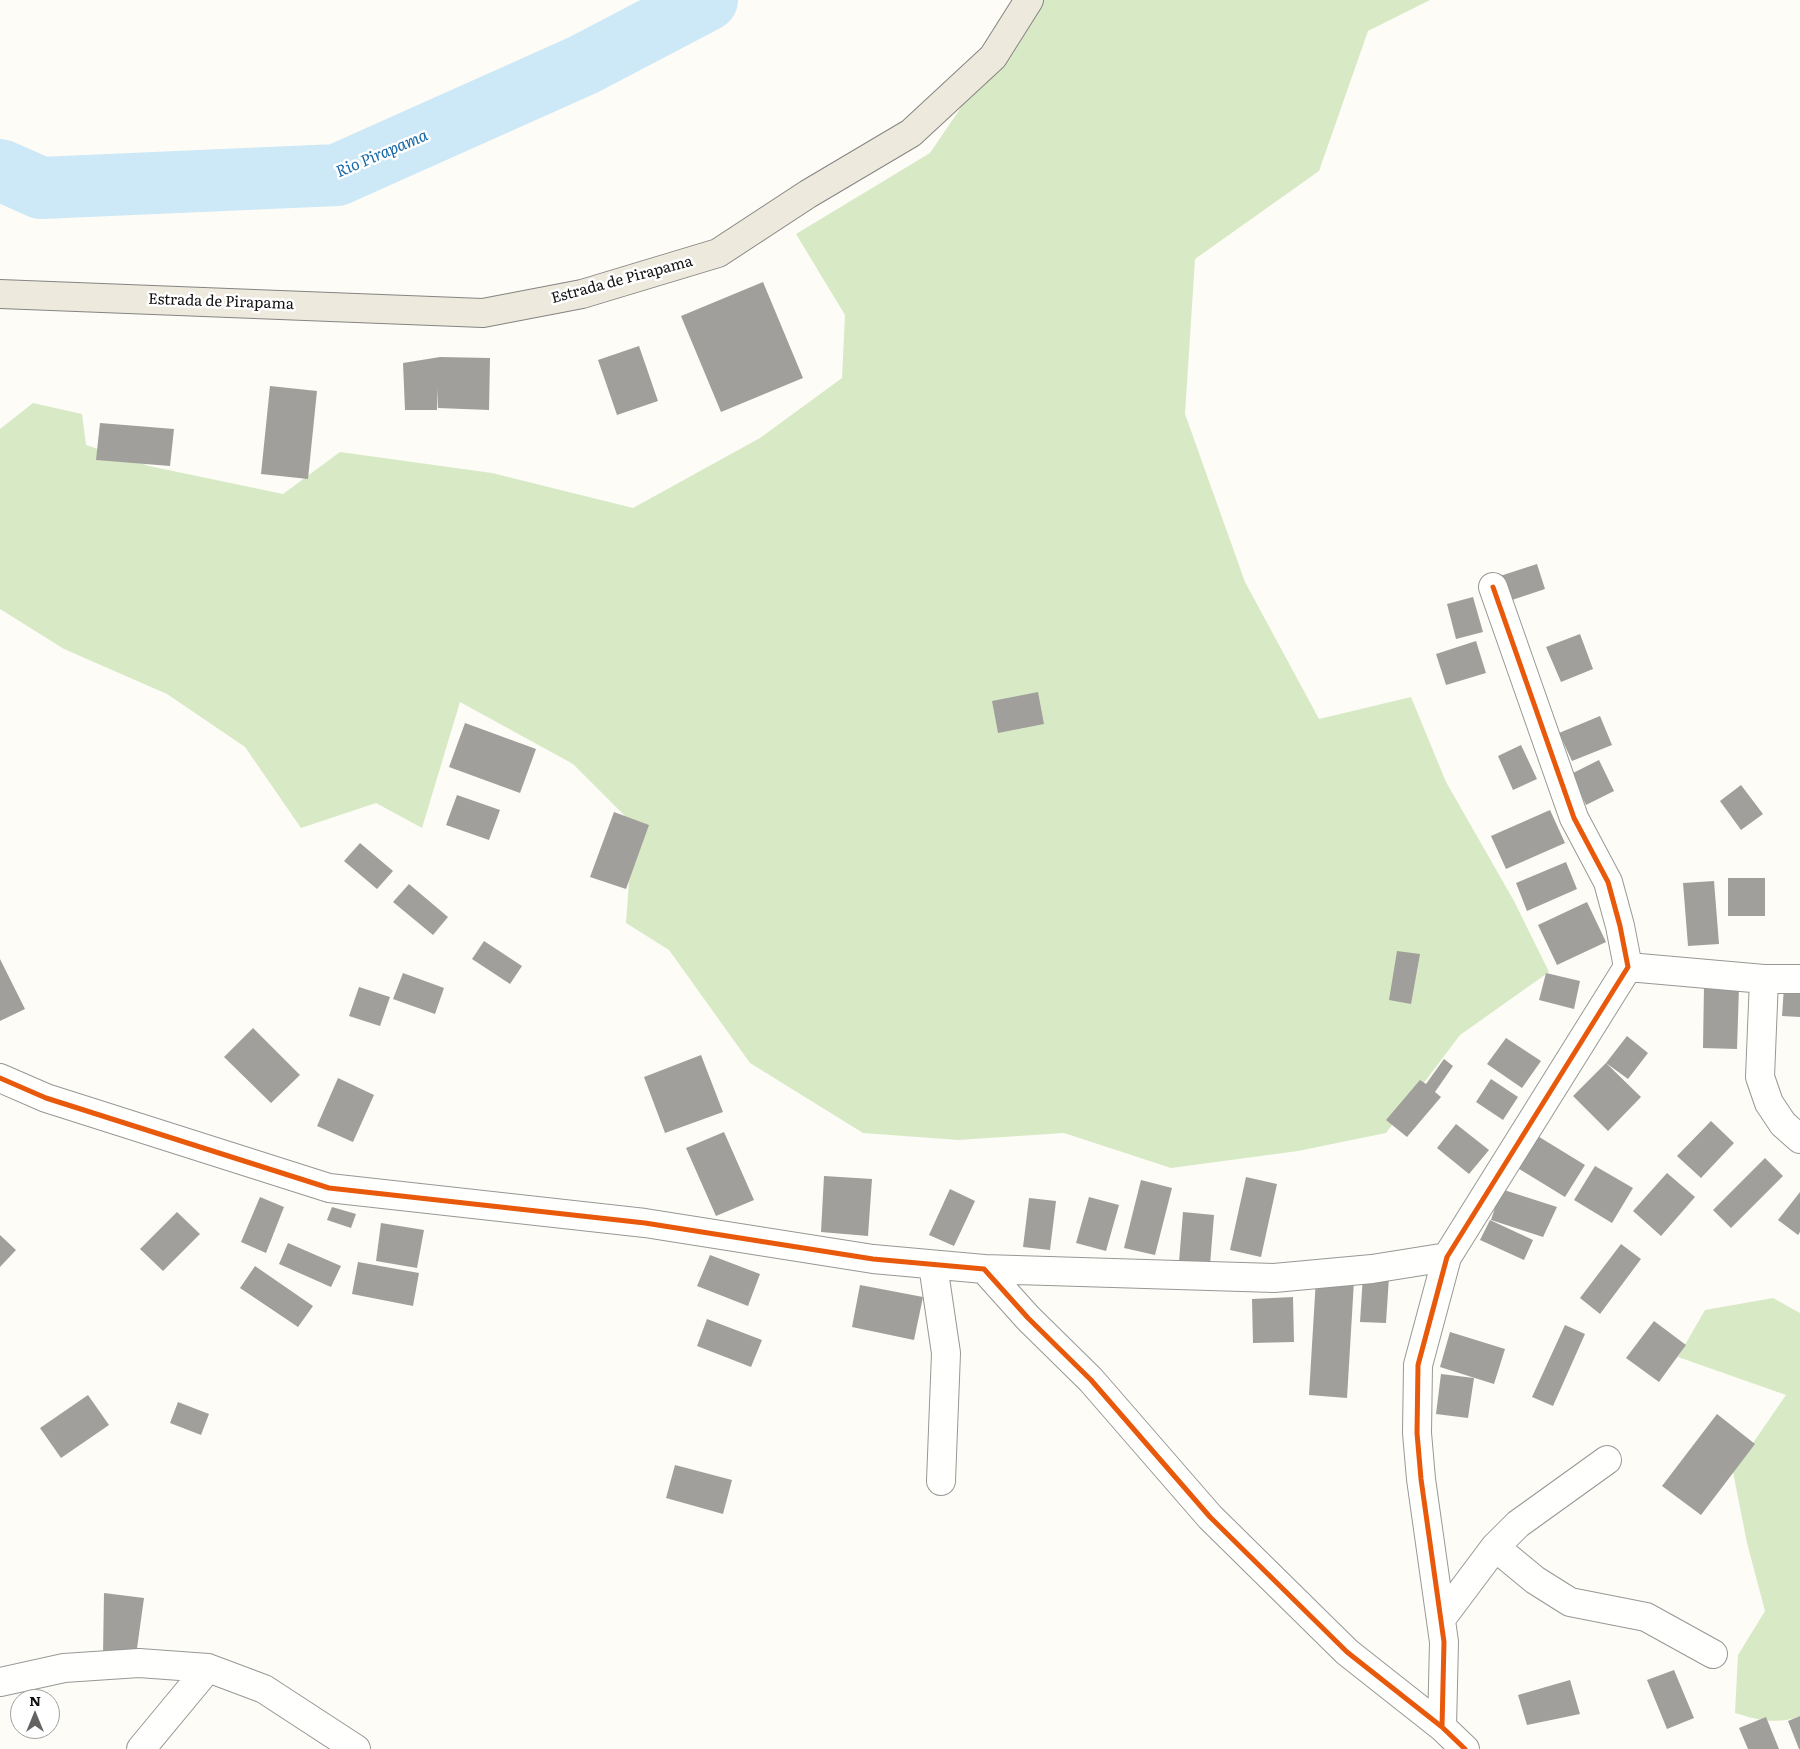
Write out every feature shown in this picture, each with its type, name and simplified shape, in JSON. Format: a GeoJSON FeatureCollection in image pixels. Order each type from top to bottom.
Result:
{"type":"FeatureCollection","features":[{"type":"Feature","properties":{"kind":"main road","name":"Estrada de Pirapama"},"geometry":{"type":"LineString","coordinates":[[0,294],[484,313],[582,294],[718,253],[808,194],[911,133],[993,57],[1029,0]]}},
{"type":"Feature","properties":{"kind":"street"},"geometry":{"type":"LineString","coordinates":[[1442,1727],[1444,1642],[1421,1479],[1417,1433],[1418,1365],[1447,1257],[1628,967],[1620,926],[1608,882],[1574,818],[1493,587]]}},
{"type":"Feature","properties":{"kind":"street"},"geometry":{"type":"LineString","coordinates":[[1628,967],[1764,979],[1800,978]]}},
{"type":"Feature","properties":{"kind":"street"},"geometry":{"type":"LineString","coordinates":[[1764,979],[1760,1077],[1769,1103],[1783,1124],[1800,1139]]}},
{"type":"Feature","properties":{"kind":"street"},"geometry":{"type":"LineString","coordinates":[[0,1078],[46,1098],[329,1188],[645,1223],[873,1259],[984,1269],[1274,1278],[1372,1269],[1447,1257]]}},
{"type":"Feature","properties":{"kind":"street"},"geometry":{"type":"LineString","coordinates":[[933,1265],[946,1353],[941,1481]]}},
{"type":"Feature","properties":{"kind":"street"},"geometry":{"type":"LineString","coordinates":[[984,1269],[1028,1318],[1092,1380],[1210,1517],[1347,1652],[1442,1727],[1465,1749]]}},
{"type":"Feature","properties":{"kind":"street"},"geometry":{"type":"LineString","coordinates":[[1441,1619],[1495,1547],[1518,1524],[1607,1460]]}},
{"type":"Feature","properties":{"kind":"street"},"geometry":{"type":"LineString","coordinates":[[1495,1547],[1535,1580],[1570,1602],[1646,1617],[1713,1654]]}},
{"type":"Feature","properties":{"kind":"street"},"geometry":{"type":"LineString","coordinates":[[0,1682],[64,1668],[139,1663],[208,1668],[264,1689],[356,1749]]}},
{"type":"Feature","properties":{"kind":"street"},"geometry":{"type":"LineString","coordinates":[[141,1749],[208,1668]]}},
{"type":"Feature","properties":{"kind":"green space"},"geometry":{"type":"Polygon","coordinates":[[[1034,0],[1430,0],[1368,31],[1319,171],[1195,259],[1185,414],[1245,582],[1319,719],[1411,697],[1446,782],[1514,901],[1549,972],[1460,1035],[1386,1133],[1298,1151],[1171,1168],[1064,1133],[958,1140],[863,1133],[750,1063],[669,950],[626,923],[633,824],[573,764],[460,702],[422,828],[376,803],[301,828],[245,747],[167,694],[64,649],[0,609],[0,429],[33,403],[82,414],[86,445],[149,466],[283,494],[340,452],[492,473],[633,508],[760,438],[842,378],[845,315],[796,234],[930,153],[1034,0]]]}},
{"type":"Feature","properties":{"kind":"green space"},"geometry":{"type":"Polygon","coordinates":[[[1773,1298],[1800,1313],[1800,1716],[1776,1721],[1751,1718],[1735,1713],[1738,1655],[1765,1611],[1747,1543],[1733,1472],[1786,1395],[1678,1357],[1705,1310],[1773,1298]]]}},
{"type":"Feature","properties":{"kind":"building"},"geometry":{"type":"Polygon","coordinates":[[[763,282],[803,378],[721,412],[681,316],[763,282]]]}},
{"type":"Feature","properties":{"kind":"building"},"geometry":{"type":"Polygon","coordinates":[[[639,346],[658,401],[617,415],[598,360],[639,346]]]}},
{"type":"Feature","properties":{"kind":"building"},"geometry":{"type":"Polygon","coordinates":[[[440,357],[490,358],[489,410],[438,408],[438,388],[437,410],[405,410],[403,363],[440,357]]]}},
{"type":"Feature","properties":{"kind":"building"},"geometry":{"type":"Polygon","coordinates":[[[270,386],[317,391],[308,479],[261,474],[270,386]]]}},
{"type":"Feature","properties":{"kind":"building"},"geometry":{"type":"Polygon","coordinates":[[[100,423],[174,429],[170,466],[96,460],[100,423]]]}},
{"type":"Feature","properties":{"kind":"building"},"geometry":{"type":"Polygon","coordinates":[[[1537,564],[1545,589],[1509,601],[1500,576],[1537,564]]]}},
{"type":"Feature","properties":{"kind":"building"},"geometry":{"type":"Polygon","coordinates":[[[1473,597],[1483,632],[1456,639],[1447,604],[1473,597]]]}},
{"type":"Feature","properties":{"kind":"building"},"geometry":{"type":"Polygon","coordinates":[[[1580,634],[1593,669],[1561,682],[1546,647],[1580,634]]]}},
{"type":"Feature","properties":{"kind":"building"},"geometry":{"type":"Polygon","coordinates":[[[1476,641],[1486,673],[1446,685],[1436,654],[1476,641]]]}},
{"type":"Feature","properties":{"kind":"building"},"geometry":{"type":"Polygon","coordinates":[[[1038,692],[1044,724],[998,733],[992,701],[1038,692]]]}},
{"type":"Feature","properties":{"kind":"building"},"geometry":{"type":"Polygon","coordinates":[[[1600,716],[1612,745],[1572,761],[1559,733],[1600,716]]]}},
{"type":"Feature","properties":{"kind":"building"},"geometry":{"type":"Polygon","coordinates":[[[465,723],[536,749],[520,793],[449,767],[465,723]]]}},
{"type":"Feature","properties":{"kind":"building"},"geometry":{"type":"Polygon","coordinates":[[[1521,745],[1537,779],[1513,790],[1498,756],[1521,745]]]}},
{"type":"Feature","properties":{"kind":"building"},"geometry":{"type":"Polygon","coordinates":[[[1599,760],[1614,791],[1586,805],[1571,774],[1599,760]]]}},
{"type":"Feature","properties":{"kind":"building"},"geometry":{"type":"Polygon","coordinates":[[[1741,785],[1763,814],[1741,830],[1720,801],[1741,785]]]}},
{"type":"Feature","properties":{"kind":"building"},"geometry":{"type":"Polygon","coordinates":[[[457,795],[500,810],[489,840],[446,825],[457,795]]]}},
{"type":"Feature","properties":{"kind":"building"},"geometry":{"type":"Polygon","coordinates":[[[1550,810],[1565,843],[1506,869],[1491,836],[1550,810]]]}},
{"type":"Feature","properties":{"kind":"building"},"geometry":{"type":"Polygon","coordinates":[[[614,812],[649,825],[626,889],[590,877],[614,812]]]}},
{"type":"Feature","properties":{"kind":"building"},"geometry":{"type":"Polygon","coordinates":[[[360,843],[393,871],[377,889],[344,861],[360,843]]]}},
{"type":"Feature","properties":{"kind":"building"},"geometry":{"type":"Polygon","coordinates":[[[1566,862],[1577,889],[1527,911],[1516,883],[1566,862]]]}},
{"type":"Feature","properties":{"kind":"building"},"geometry":{"type":"Polygon","coordinates":[[[1728,878],[1765,878],[1765,916],[1728,916],[1728,878]]]}},
{"type":"Feature","properties":{"kind":"building"},"geometry":{"type":"Polygon","coordinates":[[[1714,881],[1719,944],[1688,946],[1683,883],[1714,881]]]}},
{"type":"Feature","properties":{"kind":"building"},"geometry":{"type":"Polygon","coordinates":[[[409,884],[448,917],[433,935],[393,902],[409,884]]]}},
{"type":"Feature","properties":{"kind":"building"},"geometry":{"type":"Polygon","coordinates":[[[1587,902],[1606,942],[1557,965],[1538,925],[1587,902]]]}},
{"type":"Feature","properties":{"kind":"building"},"geometry":{"type":"Polygon","coordinates":[[[484,941],[522,966],[510,984],[472,959],[484,941]]]}},
{"type":"Feature","properties":{"kind":"building"},"geometry":{"type":"Polygon","coordinates":[[[1397,951],[1420,954],[1411,1004],[1389,1000],[1397,951]]]}},
{"type":"Feature","properties":{"kind":"building"},"geometry":{"type":"Polygon","coordinates":[[[0,959],[25,1009],[0,1021],[0,959]]]}},
{"type":"Feature","properties":{"kind":"building"},"geometry":{"type":"Polygon","coordinates":[[[403,973],[444,988],[435,1014],[393,999],[403,973]]]}},
{"type":"Feature","properties":{"kind":"building"},"geometry":{"type":"Polygon","coordinates":[[[1546,973],[1580,981],[1574,1009],[1539,1000],[1546,973]]]}},
{"type":"Feature","properties":{"kind":"building"},"geometry":{"type":"Polygon","coordinates":[[[1704,986],[1739,987],[1737,1049],[1703,1048],[1704,986]]]}},
{"type":"Feature","properties":{"kind":"building"},"geometry":{"type":"Polygon","coordinates":[[[359,987],[390,997],[380,1026],[349,1016],[359,987]]]}},
{"type":"Feature","properties":{"kind":"building"},"geometry":{"type":"Polygon","coordinates":[[[1784,987],[1800,988],[1800,1017],[1782,1016],[1784,987]]]}},
{"type":"Feature","properties":{"kind":"building"},"geometry":{"type":"Polygon","coordinates":[[[253,1028],[300,1075],[271,1103],[224,1057],[253,1028]]]}},
{"type":"Feature","properties":{"kind":"building"},"geometry":{"type":"Polygon","coordinates":[[[1627,1036],[1648,1053],[1628,1079],[1606,1063],[1627,1036]]]}},
{"type":"Feature","properties":{"kind":"building"},"geometry":{"type":"Polygon","coordinates":[[[1506,1038],[1541,1061],[1522,1088],[1487,1064],[1506,1038]]]}},
{"type":"Feature","properties":{"kind":"building"},"geometry":{"type":"Polygon","coordinates":[[[701,1055],[723,1112],[665,1133],[644,1077],[701,1055]]]}},
{"type":"Feature","properties":{"kind":"building"},"geometry":{"type":"Polygon","coordinates":[[[1444,1059],[1453,1066],[1435,1092],[1441,1097],[1407,1137],[1386,1120],[1420,1080],[1426,1084],[1444,1059]]]}},
{"type":"Feature","properties":{"kind":"building"},"geometry":{"type":"Polygon","coordinates":[[[1606,1063],[1641,1097],[1608,1131],[1573,1096],[1606,1063]]]}},
{"type":"Feature","properties":{"kind":"building"},"geometry":{"type":"Polygon","coordinates":[[[338,1078],[374,1095],[353,1142],[317,1126],[338,1078]]]}},
{"type":"Feature","properties":{"kind":"building"},"geometry":{"type":"Polygon","coordinates":[[[1491,1079],[1518,1097],[1503,1120],[1476,1102],[1491,1079]]]}},
{"type":"Feature","properties":{"kind":"building"},"geometry":{"type":"Polygon","coordinates":[[[1711,1121],[1734,1143],[1701,1178],[1677,1156],[1711,1121]]]}},
{"type":"Feature","properties":{"kind":"building"},"geometry":{"type":"Polygon","coordinates":[[[1456,1124],[1489,1150],[1469,1174],[1437,1148],[1456,1124]]]}},
{"type":"Feature","properties":{"kind":"building"},"geometry":{"type":"Polygon","coordinates":[[[724,1132],[754,1200],[716,1216],[686,1148],[724,1132]]]}},
{"type":"Feature","properties":{"kind":"building"},"geometry":{"type":"Polygon","coordinates":[[[1536,1135],[1585,1165],[1565,1197],[1516,1167],[1536,1135]]]}},
{"type":"Feature","properties":{"kind":"building"},"geometry":{"type":"Polygon","coordinates":[[[1765,1158],[1783,1176],[1731,1228],[1713,1210],[1765,1158]]]}},
{"type":"Feature","properties":{"kind":"building"},"geometry":{"type":"Polygon","coordinates":[[[1595,1166],[1633,1188],[1612,1223],[1574,1200],[1595,1166]]]}},
{"type":"Feature","properties":{"kind":"building"},"geometry":{"type":"Polygon","coordinates":[[[1667,1173],[1695,1197],[1661,1236],[1633,1211],[1667,1173]]]}},
{"type":"Feature","properties":{"kind":"building"},"geometry":{"type":"Polygon","coordinates":[[[824,1176],[872,1179],[868,1236],[821,1232],[824,1176]]]}},
{"type":"Feature","properties":{"kind":"building"},"geometry":{"type":"Polygon","coordinates":[[[1246,1177],[1277,1184],[1261,1257],[1230,1250],[1246,1177]]]}},
{"type":"Feature","properties":{"kind":"building"},"geometry":{"type":"Polygon","coordinates":[[[1141,1180],[1172,1188],[1155,1255],[1124,1248],[1141,1180]]]}},
{"type":"Feature","properties":{"kind":"building"},"geometry":{"type":"Polygon","coordinates":[[[950,1189],[975,1201],[954,1246],[929,1235],[950,1189]]]}},
{"type":"Feature","properties":{"kind":"building"},"geometry":{"type":"Polygon","coordinates":[[[1501,1189],[1557,1207],[1543,1237],[1491,1220],[1501,1189]]]}},
{"type":"Feature","properties":{"kind":"building"},"geometry":{"type":"Polygon","coordinates":[[[1800,1192],[1800,1232],[1798,1235],[1778,1220],[1800,1192]]]}},
{"type":"Feature","properties":{"kind":"building"},"geometry":{"type":"Polygon","coordinates":[[[260,1197],[284,1207],[266,1253],[241,1242],[260,1197]]]}},
{"type":"Feature","properties":{"kind":"building"},"geometry":{"type":"Polygon","coordinates":[[[1089,1197],[1119,1205],[1106,1251],[1076,1243],[1089,1197]]]}},
{"type":"Feature","properties":{"kind":"building"},"geometry":{"type":"Polygon","coordinates":[[[1029,1198],[1056,1201],[1050,1250],[1023,1247],[1029,1198]]]}},
{"type":"Feature","properties":{"kind":"building"},"geometry":{"type":"Polygon","coordinates":[[[332,1207],[356,1214],[351,1228],[327,1220],[332,1207]]]}},
{"type":"Feature","properties":{"kind":"building"},"geometry":{"type":"Polygon","coordinates":[[[177,1212],[200,1234],[163,1271],[140,1249],[177,1212]]]}},
{"type":"Feature","properties":{"kind":"building"},"geometry":{"type":"Polygon","coordinates":[[[1183,1212],[1214,1215],[1210,1265],[1179,1262],[1183,1212]]]}},
{"type":"Feature","properties":{"kind":"building"},"geometry":{"type":"Polygon","coordinates":[[[1490,1220],[1533,1240],[1524,1260],[1480,1240],[1490,1220]]]}},
{"type":"Feature","properties":{"kind":"building"},"geometry":{"type":"Polygon","coordinates":[[[381,1223],[424,1230],[417,1268],[376,1261],[381,1223]]]}},
{"type":"Feature","properties":{"kind":"building"},"geometry":{"type":"Polygon","coordinates":[[[0,1235],[16,1250],[0,1267],[0,1235]]]}},
{"type":"Feature","properties":{"kind":"building"},"geometry":{"type":"Polygon","coordinates":[[[288,1243],[341,1266],[331,1287],[279,1264],[288,1243]]]}},
{"type":"Feature","properties":{"kind":"building"},"geometry":{"type":"Polygon","coordinates":[[[1621,1244],[1641,1259],[1600,1314],[1580,1298],[1621,1244]]]}},
{"type":"Feature","properties":{"kind":"building"},"geometry":{"type":"Polygon","coordinates":[[[710,1255],[760,1274],[748,1306],[697,1286],[710,1255]]]}},
{"type":"Feature","properties":{"kind":"building"},"geometry":{"type":"Polygon","coordinates":[[[358,1262],[419,1273],[413,1306],[352,1294],[358,1262]]]}},
{"type":"Feature","properties":{"kind":"building"},"geometry":{"type":"Polygon","coordinates":[[[255,1266],[313,1306],[298,1327],[240,1288],[255,1266]]]}},
{"type":"Feature","properties":{"kind":"building"},"geometry":{"type":"Polygon","coordinates":[[[1363,1275],[1389,1277],[1386,1323],[1360,1322],[1363,1275]]]}},
{"type":"Feature","properties":{"kind":"building"},"geometry":{"type":"Polygon","coordinates":[[[1316,1278],[1354,1281],[1347,1398],[1309,1395],[1316,1278]]]}},
{"type":"Feature","properties":{"kind":"building"},"geometry":{"type":"Polygon","coordinates":[[[860,1285],[923,1297],[914,1340],[852,1327],[860,1285]]]}},
{"type":"Feature","properties":{"kind":"building"},"geometry":{"type":"Polygon","coordinates":[[[1293,1297],[1294,1342],[1253,1343],[1252,1299],[1293,1297]]]}},
{"type":"Feature","properties":{"kind":"building"},"geometry":{"type":"Polygon","coordinates":[[[707,1319],[762,1340],[751,1367],[697,1346],[707,1319]]]}},
{"type":"Feature","properties":{"kind":"building"},"geometry":{"type":"Polygon","coordinates":[[[1654,1321],[1686,1345],[1659,1382],[1626,1358],[1654,1321]]]}},
{"type":"Feature","properties":{"kind":"building"},"geometry":{"type":"Polygon","coordinates":[[[1565,1325],[1585,1334],[1553,1406],[1532,1397],[1565,1325]]]}},
{"type":"Feature","properties":{"kind":"building"},"geometry":{"type":"Polygon","coordinates":[[[1450,1332],[1505,1349],[1494,1384],[1440,1367],[1450,1332]]]}},
{"type":"Feature","properties":{"kind":"building"},"geometry":{"type":"Polygon","coordinates":[[[1441,1374],[1474,1378],[1468,1418],[1436,1414],[1441,1374]]]}},
{"type":"Feature","properties":{"kind":"building"},"geometry":{"type":"Polygon","coordinates":[[[88,1395],[109,1425],[61,1458],[40,1428],[88,1395]]]}},
{"type":"Feature","properties":{"kind":"building"},"geometry":{"type":"Polygon","coordinates":[[[178,1402],[209,1414],[201,1435],[170,1423],[178,1402]]]}},
{"type":"Feature","properties":{"kind":"building"},"geometry":{"type":"Polygon","coordinates":[[[1717,1414],[1755,1444],[1701,1515],[1662,1486],[1717,1414]]]}},
{"type":"Feature","properties":{"kind":"building"},"geometry":{"type":"Polygon","coordinates":[[[675,1465],[732,1480],[723,1514],[666,1498],[675,1465]]]}},
{"type":"Feature","properties":{"kind":"building"},"geometry":{"type":"Polygon","coordinates":[[[104,1593],[144,1598],[135,1663],[103,1656],[104,1593]]]}},
{"type":"Feature","properties":{"kind":"building"},"geometry":{"type":"Polygon","coordinates":[[[1674,1670],[1694,1718],[1667,1729],[1647,1680],[1674,1670]]]}},
{"type":"Feature","properties":{"kind":"building"},"geometry":{"type":"Polygon","coordinates":[[[1570,1680],[1580,1714],[1527,1725],[1518,1695],[1570,1680]]]}},
{"type":"Feature","properties":{"kind":"building"},"geometry":{"type":"Polygon","coordinates":[[[1800,1716],[1800,1749],[1799,1749],[1788,1721],[1800,1716]]]}},
{"type":"Feature","properties":{"kind":"building"},"geometry":{"type":"Polygon","coordinates":[[[1766,1717],[1779,1749],[1748,1749],[1739,1728],[1766,1717]]]}},
{"type":"Feature","properties":{"kind":"waterway","name":"Rio Pirapama"},"geometry":{"type":"LineString","coordinates":[[0,170],[41,188],[337,175],[583,65],[707,0]]}},
{"type":"Feature","properties":{"kind":"cycle path"},"geometry":{"type":"LineString","coordinates":[[1442,1727],[1444,1642],[1421,1479],[1417,1433],[1418,1365],[1447,1257],[1628,967],[1620,926],[1608,882],[1574,818],[1493,587]]}},
{"type":"Feature","properties":{"kind":"cycle path"},"geometry":{"type":"LineString","coordinates":[[0,1078],[46,1098],[329,1188],[645,1223],[873,1259],[984,1269],[1028,1318],[1091,1380],[1210,1517],[1347,1652],[1442,1727],[1465,1749]]}}]}
